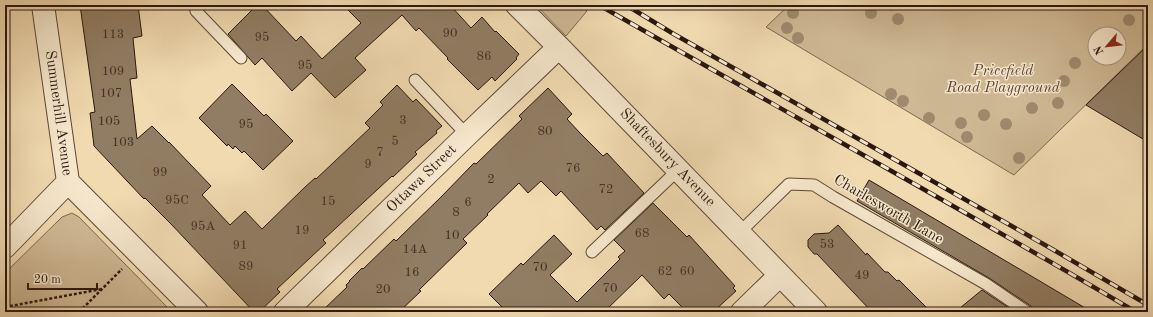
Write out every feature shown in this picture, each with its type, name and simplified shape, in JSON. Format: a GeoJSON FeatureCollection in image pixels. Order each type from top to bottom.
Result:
{"type":"FeatureCollection","features":[{"type":"Feature","properties":{"kind":"street","name":"Summerhill Avenue"},"geometry":{"type":"LineString","coordinates":[[43,5],[68,182],[197,312]]}},
{"type":"Feature","properties":{"kind":"street","name":"Shaftesbury Avenue"},"geometry":{"type":"LineString","coordinates":[[516,5],[559,47],[816,312]]}},
{"type":"Feature","properties":{"kind":"street","name":"Ottawa Street"},"geometry":{"type":"LineString","coordinates":[[285,312],[559,47]]}},
{"type":"Feature","properties":{"kind":"street"},"geometry":{"type":"LineString","coordinates":[[5,247],[68,182]]}},
{"type":"Feature","properties":{"kind":"street"},"geometry":{"type":"LineString","coordinates":[[742,312],[780,275]]}},
{"type":"Feature","properties":{"kind":"lane"},"geometry":{"type":"LineString","coordinates":[[196,5],[196,11],[240,58]]}},
{"type":"Feature","properties":{"kind":"lane"},"geometry":{"type":"LineString","coordinates":[[415,80],[467,135]]}},
{"type":"Feature","properties":{"kind":"lane"},"geometry":{"type":"LineString","coordinates":[[592,252],[678,170]]}},
{"type":"Feature","properties":{"kind":"lane","name":"Charlesworth Lane"},"geometry":{"type":"LineString","coordinates":[[739,233],[789,184],[814,185],[986,284],[1027,312]]}},
{"type":"Feature","properties":{"kind":"path"},"geometry":{"type":"LineString","coordinates":[[890,10],[892,5]]}},
{"type":"Feature","properties":{"kind":"path"},"geometry":{"type":"LineString","coordinates":[[79,312],[138,253]]}},
{"type":"Feature","properties":{"kind":"path"},"geometry":{"type":"LineString","coordinates":[[5,307],[102,289]]}},
{"type":"Feature","properties":{"kind":"green space"},"geometry":{"type":"Polygon","coordinates":[[[536,5],[577,5],[587,11],[566,36],[536,5]]]}},
{"type":"Feature","properties":{"kind":"green space","name":"Pricefield Road Playground"},"geometry":{"type":"Polygon","coordinates":[[[789,5],[1148,5],[1148,44],[1127,65],[1127,26],[1087,26],[1087,66],[1125,66],[1014,175],[766,27],[789,5]]]}},
{"type":"Feature","properties":{"kind":"green space"},"geometry":{"type":"Polygon","coordinates":[[[72,213],[79,217],[170,310],[168,312],[5,312],[5,273],[62,217],[72,213]]]}},
{"type":"Feature","properties":{"kind":"building"},"geometry":{"type":"Polygon","coordinates":[[[80,5],[138,5],[142,36],[133,38],[137,78],[130,79],[137,139],[152,126],[211,186],[202,195],[230,225],[245,211],[262,229],[304,188],[315,178],[316,179],[370,128],[365,123],[383,105],[380,102],[397,85],[413,102],[416,99],[442,126],[436,131],[437,133],[415,152],[417,154],[393,177],[392,176],[323,240],[326,243],[277,289],[280,292],[259,312],[254,312],[171,224],[145,198],[144,199],[94,146],[90,113],[95,112],[80,5]]]}},
{"type":"Feature","properties":{"kind":"building"},"geometry":{"type":"Polygon","coordinates":[[[257,5],[262,5],[296,41],[301,36],[322,59],[361,23],[343,5],[450,5],[471,28],[482,17],[495,32],[496,31],[519,54],[516,58],[517,59],[495,81],[492,77],[478,90],[419,28],[416,31],[402,15],[355,58],[366,70],[335,98],[311,73],[292,91],[262,58],[255,65],[228,34],[257,5]]]}},
{"type":"Feature","properties":{"kind":"building"},"geometry":{"type":"Polygon","coordinates":[[[1148,45],[1148,142],[1086,105],[1148,45]]]}},
{"type":"Feature","properties":{"kind":"building"},"geometry":{"type":"Polygon","coordinates":[[[232,84],[264,116],[266,114],[293,141],[263,170],[244,151],[242,153],[235,146],[233,149],[228,144],[227,146],[199,118],[232,84]]]}},
{"type":"Feature","properties":{"kind":"building"},"geometry":{"type":"Polygon","coordinates":[[[548,88],[572,114],[567,119],[603,156],[607,153],[644,193],[605,230],[601,226],[597,230],[561,191],[556,196],[541,181],[528,193],[519,183],[463,239],[467,243],[399,312],[321,312],[347,287],[346,285],[349,281],[362,268],[363,269],[394,239],[396,241],[474,163],[476,164],[522,119],[519,116],[548,88]]]}},
{"type":"Feature","properties":{"kind":"building"},"geometry":{"type":"Polygon","coordinates":[[[869,180],[1092,312],[1034,312],[1031,306],[989,278],[857,201],[869,180]]]}},
{"type":"Feature","properties":{"kind":"building"},"geometry":{"type":"Polygon","coordinates":[[[653,203],[687,237],[689,235],[735,286],[733,288],[736,291],[713,312],[687,312],[669,294],[664,299],[642,275],[604,312],[507,312],[489,294],[521,263],[523,265],[554,235],[572,254],[550,275],[577,302],[620,259],[618,257],[625,251],[614,240],[653,203]]]}},
{"type":"Feature","properties":{"kind":"building"},"geometry":{"type":"Polygon","coordinates":[[[838,225],[866,255],[867,253],[885,272],[888,272],[897,281],[899,280],[931,312],[872,312],[817,254],[814,254],[808,247],[808,240],[814,234],[829,233],[838,225]]]}},
{"type":"Feature","properties":{"kind":"building"},"geometry":{"type":"Polygon","coordinates":[[[982,290],[1015,312],[955,312],[982,290]]]}},
{"type":"Feature","properties":{"kind":"railway"},"geometry":{"type":"LineString","coordinates":[[599,5],[1003,234],[1136,312]]}},
{"type":"Feature","properties":{"kind":"railway"},"geometry":{"type":"LineString","coordinates":[[626,5],[672,33],[1148,305]]}}]}
